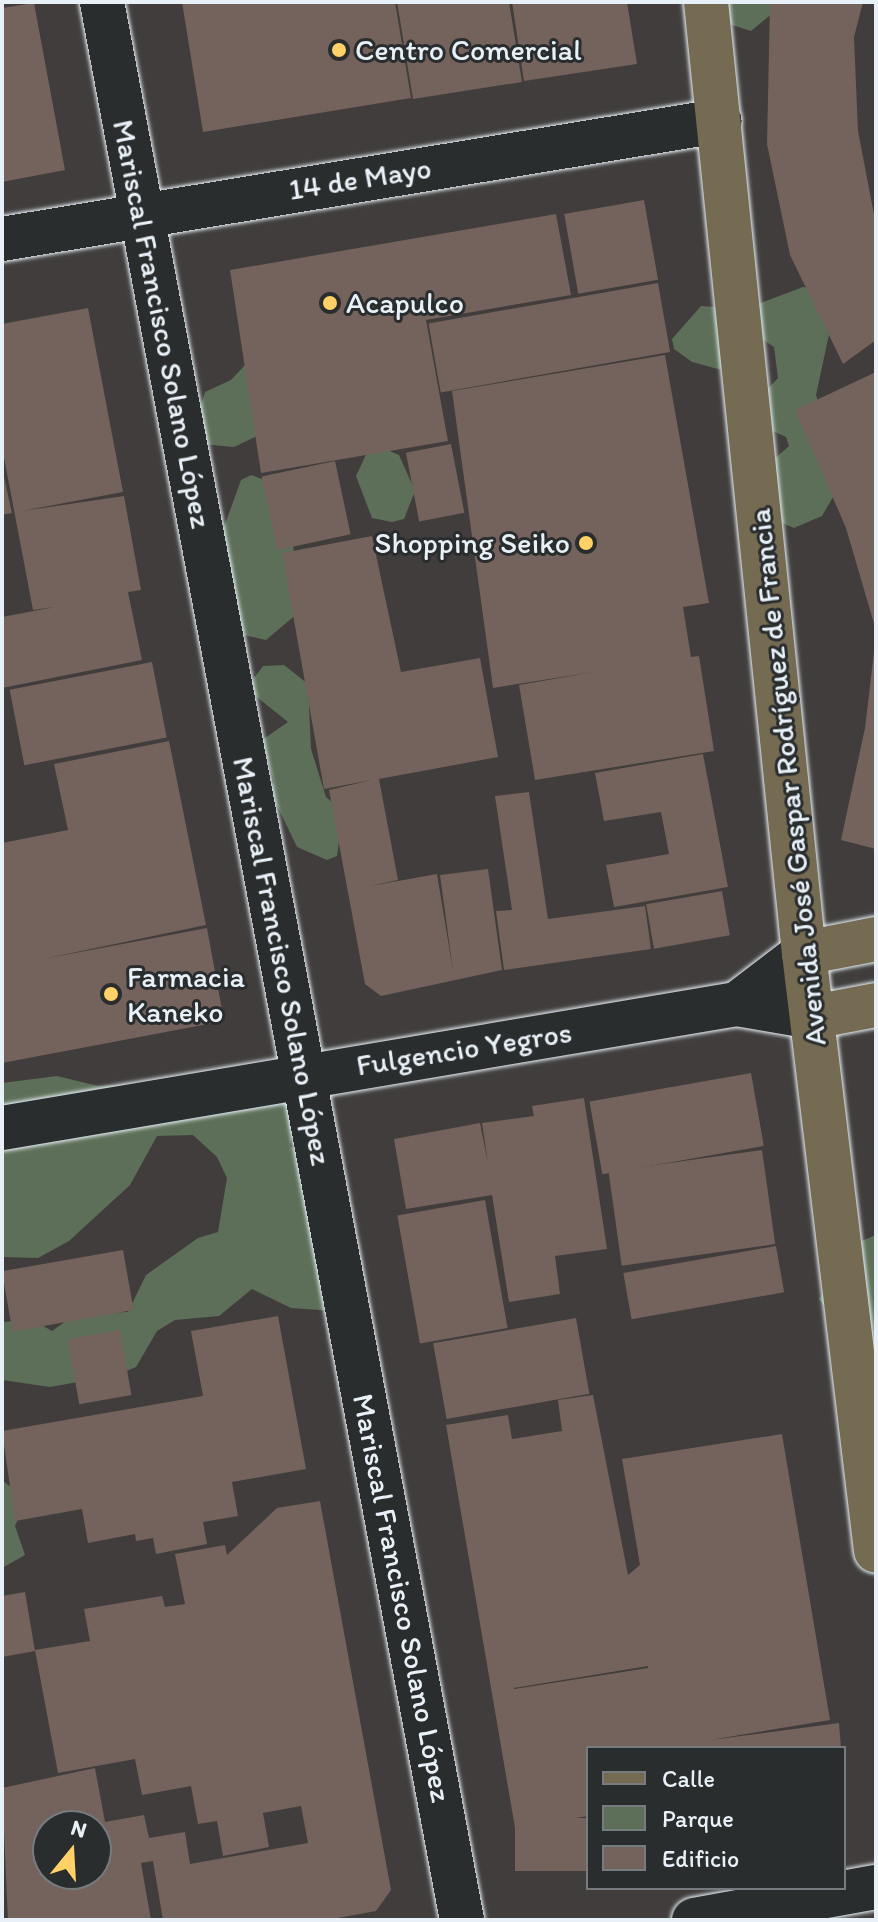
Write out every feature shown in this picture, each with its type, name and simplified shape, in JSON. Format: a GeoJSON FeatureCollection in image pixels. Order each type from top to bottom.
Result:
{"type":"FeatureCollection","features":[{"type":"Feature","properties":{"kind":"main road","name":"Avenida José Gaspar Rodríguez de Francia"},"geometry":{"type":"LineString","coordinates":[[706,2],[804,953],[876,1551]]}},
{"type":"Feature","properties":{"kind":"main road"},"geometry":{"type":"LineString","coordinates":[[804,953],[876,939]]}},
{"type":"Feature","properties":{"kind":"main road"},"geometry":{"type":"LineString","coordinates":[[813,1017],[876,1005]]}},
{"type":"Feature","properties":{"kind":"street","name":"Mariscal Francisco Solano López"},"geometry":{"type":"LineString","coordinates":[[102,2],[462,1920]]}},
{"type":"Feature","properties":{"kind":"street","name":"14 de Mayo"},"geometry":{"type":"LineString","coordinates":[[2,239],[719,121]]}},
{"type":"Feature","properties":{"kind":"street","name":"Fulgencio Yegros"},"geometry":{"type":"LineString","coordinates":[[737,1004],[804,953]]}},
{"type":"Feature","properties":{"kind":"street","name":"Fulgencio Yegros"},"geometry":{"type":"LineString","coordinates":[[2,1128],[737,1004],[813,1017]]}},
{"type":"Feature","properties":{"kind":"street"},"geometry":{"type":"LineString","coordinates":[[694,1920],[876,1887]]}},
{"type":"Feature","properties":{"kind":"green space"},"geometry":{"type":"Polygon","coordinates":[[[708,2],[786,2],[751,31],[723,22],[708,2]]]}},
{"type":"Feature","properties":{"kind":"green space"},"geometry":{"type":"Polygon","coordinates":[[[803,287],[824,292],[834,311],[816,395],[843,480],[822,516],[794,528],[775,520],[772,461],[789,446],[786,437],[742,417],[778,378],[774,347],[756,335],[731,368],[718,369],[692,362],[674,349],[672,339],[701,306],[745,309],[803,287]]]}},
{"type":"Feature","properties":{"kind":"green space"},"geometry":{"type":"Polygon","coordinates":[[[245,365],[263,433],[234,447],[202,444],[196,423],[205,392],[231,380],[245,365]]]}},
{"type":"Feature","properties":{"kind":"green space"},"geometry":{"type":"Polygon","coordinates":[[[380,447],[399,455],[415,491],[404,519],[392,522],[372,518],[356,476],[369,448],[380,447]]]}},
{"type":"Feature","properties":{"kind":"green space"},"geometry":{"type":"Polygon","coordinates":[[[251,475],[270,482],[293,542],[298,613],[266,640],[244,635],[227,619],[216,549],[241,480],[251,475]]]}},
{"type":"Feature","properties":{"kind":"green space"},"geometry":{"type":"Polygon","coordinates":[[[284,665],[308,684],[311,749],[326,797],[343,811],[337,856],[327,860],[297,847],[270,791],[274,782],[262,740],[288,722],[253,694],[251,682],[263,666],[284,665]]]}},
{"type":"Feature","properties":{"kind":"green space"},"geometry":{"type":"Polygon","coordinates":[[[57,1076],[98,1086],[247,1077],[297,1106],[290,1146],[305,1158],[335,1311],[291,1308],[252,1289],[219,1316],[175,1320],[157,1331],[136,1367],[117,1375],[50,1387],[2,1380],[2,1322],[33,1320],[52,1331],[76,1314],[128,1312],[146,1275],[198,1238],[218,1232],[227,1178],[217,1157],[193,1135],[157,1136],[130,1185],[69,1241],[38,1258],[2,1257],[2,1083],[57,1076]]]}},
{"type":"Feature","properties":{"kind":"green space"},"geometry":{"type":"Polygon","coordinates":[[[876,1235],[876,1375],[819,1299],[859,1242],[876,1235]]]}},
{"type":"Feature","properties":{"kind":"green space"},"geometry":{"type":"Polygon","coordinates":[[[2,1434],[3,1481],[27,1499],[15,1526],[25,1555],[2,1568],[2,1434]]]}},
{"type":"Feature","properties":{"kind":"building"},"geometry":{"type":"Polygon","coordinates":[[[182,2],[395,2],[411,98],[203,132],[182,2]]]}},
{"type":"Feature","properties":{"kind":"building"},"geometry":{"type":"Polygon","coordinates":[[[397,2],[509,2],[522,82],[413,99],[397,2]]]}},
{"type":"Feature","properties":{"kind":"building"},"geometry":{"type":"Polygon","coordinates":[[[512,2],[627,2],[637,64],[524,81],[512,2]]]}},
{"type":"Feature","properties":{"kind":"building"},"geometry":{"type":"Polygon","coordinates":[[[770,2],[863,2],[854,37],[858,131],[876,225],[876,340],[843,364],[790,255],[767,144],[770,2]]]}},
{"type":"Feature","properties":{"kind":"building"},"geometry":{"type":"Polygon","coordinates":[[[34,3],[65,170],[2,182],[2,8],[34,3]]]}},
{"type":"Feature","properties":{"kind":"building"},"geometry":{"type":"Polygon","coordinates":[[[644,200],[658,280],[578,294],[564,214],[644,200]]]}},
{"type":"Feature","properties":{"kind":"building"},"geometry":{"type":"Polygon","coordinates":[[[556,214],[571,295],[426,320],[448,441],[261,473],[230,270],[556,214]]]}},
{"type":"Feature","properties":{"kind":"building"},"geometry":{"type":"Polygon","coordinates":[[[658,283],[670,352],[441,392],[429,323],[658,283]]]}},
{"type":"Feature","properties":{"kind":"building"},"geometry":{"type":"Polygon","coordinates":[[[88,308],[123,492],[22,511],[124,496],[141,590],[128,592],[142,660],[2,688],[2,617],[55,607],[33,610],[2,447],[2,324],[88,308]]]}},
{"type":"Feature","properties":{"kind":"building"},"geometry":{"type":"Polygon","coordinates":[[[665,355],[709,603],[683,607],[691,657],[699,656],[714,751],[535,780],[519,685],[594,672],[493,688],[452,391],[665,355]]]}},
{"type":"Feature","properties":{"kind":"building"},"geometry":{"type":"Polygon","coordinates":[[[876,372],[875,627],[846,528],[795,410],[876,372]]]}},
{"type":"Feature","properties":{"kind":"building"},"geometry":{"type":"Polygon","coordinates":[[[451,444],[464,513],[419,521],[406,453],[451,444]]]}},
{"type":"Feature","properties":{"kind":"building"},"geometry":{"type":"Polygon","coordinates":[[[335,461],[351,534],[277,550],[262,477],[335,461]]]}},
{"type":"Feature","properties":{"kind":"building"},"geometry":{"type":"Polygon","coordinates":[[[2,468],[12,513],[2,515],[2,468]]]}},
{"type":"Feature","properties":{"kind":"building"},"geometry":{"type":"Polygon","coordinates":[[[372,536],[401,672],[480,658],[498,757],[379,779],[398,880],[370,886],[437,874],[453,971],[440,875],[488,869],[502,970],[381,996],[365,984],[329,790],[372,780],[324,789],[282,553],[372,536]]]}},
{"type":"Feature","properties":{"kind":"building"},"geometry":{"type":"Polygon","coordinates":[[[876,635],[876,849],[841,840],[865,728],[876,635]]]}},
{"type":"Feature","properties":{"kind":"building"},"geometry":{"type":"Polygon","coordinates":[[[152,662],[167,738],[24,765],[10,690],[152,662]]]}},
{"type":"Feature","properties":{"kind":"building"},"geometry":{"type":"Polygon","coordinates":[[[169,741],[206,925],[43,959],[207,928],[224,1021],[2,1063],[2,843],[68,830],[54,764],[169,741]]]}},
{"type":"Feature","properties":{"kind":"building"},"geometry":{"type":"Polygon","coordinates":[[[703,754],[728,887],[614,907],[606,865],[669,854],[661,812],[604,821],[595,773],[703,754]]]}},
{"type":"Feature","properties":{"kind":"building"},"geometry":{"type":"Polygon","coordinates":[[[529,792],[548,919],[645,906],[651,949],[504,970],[496,911],[512,910],[495,796],[529,792]]]}},
{"type":"Feature","properties":{"kind":"building"},"geometry":{"type":"Polygon","coordinates":[[[722,891],[730,935],[654,949],[646,904],[722,891]]]}},
{"type":"Feature","properties":{"kind":"building"},"geometry":{"type":"Polygon","coordinates":[[[751,1073],[764,1146],[602,1174],[589,1101],[751,1073]]]}},
{"type":"Feature","properties":{"kind":"building"},"geometry":{"type":"Polygon","coordinates":[[[584,1098],[607,1249],[555,1256],[560,1294],[509,1302],[492,1195],[406,1209],[394,1139],[480,1123],[488,1163],[482,1123],[534,1116],[532,1106],[584,1098]]]}},
{"type":"Feature","properties":{"kind":"building"},"geometry":{"type":"Polygon","coordinates":[[[762,1150],[775,1244],[622,1266],[609,1172],[762,1150]]]}},
{"type":"Feature","properties":{"kind":"building"},"geometry":{"type":"Polygon","coordinates":[[[485,1200],[508,1328],[420,1343],[397,1215],[485,1200]]]}},
{"type":"Feature","properties":{"kind":"building"},"geometry":{"type":"Polygon","coordinates":[[[776,1246],[784,1292],[632,1319],[623,1273],[776,1246]]]}},
{"type":"Feature","properties":{"kind":"building"},"geometry":{"type":"Polygon","coordinates":[[[123,1250],[134,1310],[12,1331],[2,1271],[123,1250]]]}},
{"type":"Feature","properties":{"kind":"building"},"geometry":{"type":"Polygon","coordinates":[[[278,1316],[306,1469],[232,1482],[238,1516],[203,1522],[207,1544],[156,1554],[153,1538],[136,1541],[135,1534],[88,1543],[82,1509],[15,1521],[2,1431],[203,1396],[191,1331],[278,1316]]]}},
{"type":"Feature","properties":{"kind":"building"},"geometry":{"type":"Polygon","coordinates":[[[576,1318],[589,1394],[447,1419],[433,1343],[576,1318]]]}},
{"type":"Feature","properties":{"kind":"building"},"geometry":{"type":"Polygon","coordinates":[[[120,1330],[131,1395],[79,1404],[68,1339],[120,1330]]]}},
{"type":"Feature","properties":{"kind":"building"},"geometry":{"type":"Polygon","coordinates":[[[593,1395],[628,1575],[640,1565],[622,1459],[782,1434],[830,1720],[710,1740],[839,1723],[841,1746],[586,1746],[586,1816],[515,1828],[446,1425],[508,1415],[512,1439],[562,1431],[558,1400],[593,1395]],[[648,1666],[514,1688],[648,1668],[648,1666]]]}},
{"type":"Feature","properties":{"kind":"building"},"geometry":{"type":"Polygon","coordinates":[[[320,1501],[391,1890],[376,1911],[327,1920],[163,1920],[153,1861],[141,1863],[151,1920],[8,1920],[2,1788],[95,1768],[103,1810],[32,1810],[32,1890],[112,1890],[112,1821],[144,1815],[149,1838],[185,1832],[190,1864],[308,1843],[301,1806],[263,1813],[269,1847],[223,1856],[217,1821],[198,1824],[191,1786],[142,1795],[135,1759],[58,1773],[35,1650],[90,1641],[84,1609],[162,1596],[165,1607],[185,1604],[175,1554],[225,1545],[227,1555],[277,1508],[320,1501]]]}},
{"type":"Feature","properties":{"kind":"building"},"geometry":{"type":"Polygon","coordinates":[[[25,1592],[35,1651],[2,1657],[2,1596],[25,1592]]]}},
{"type":"Feature","properties":{"kind":"building"},"geometry":{"type":"Polygon","coordinates":[[[515,1818],[586,1818],[586,1871],[515,1871],[515,1818]]]}},
{"type":"Feature","properties":{"kind":"place","name":"Centro Comercial"},"geometry":{"type":"Point","coordinates":[339,50]}},
{"type":"Feature","properties":{"kind":"place","name":"Acapulco"},"geometry":{"type":"Point","coordinates":[330,303]}},
{"type":"Feature","properties":{"kind":"place","name":"Shopping Seiko"},"geometry":{"type":"Point","coordinates":[586,543]}},
{"type":"Feature","properties":{"kind":"place","name":"Farmacia Kaneko"},"geometry":{"type":"Point","coordinates":[111,994]}}]}
